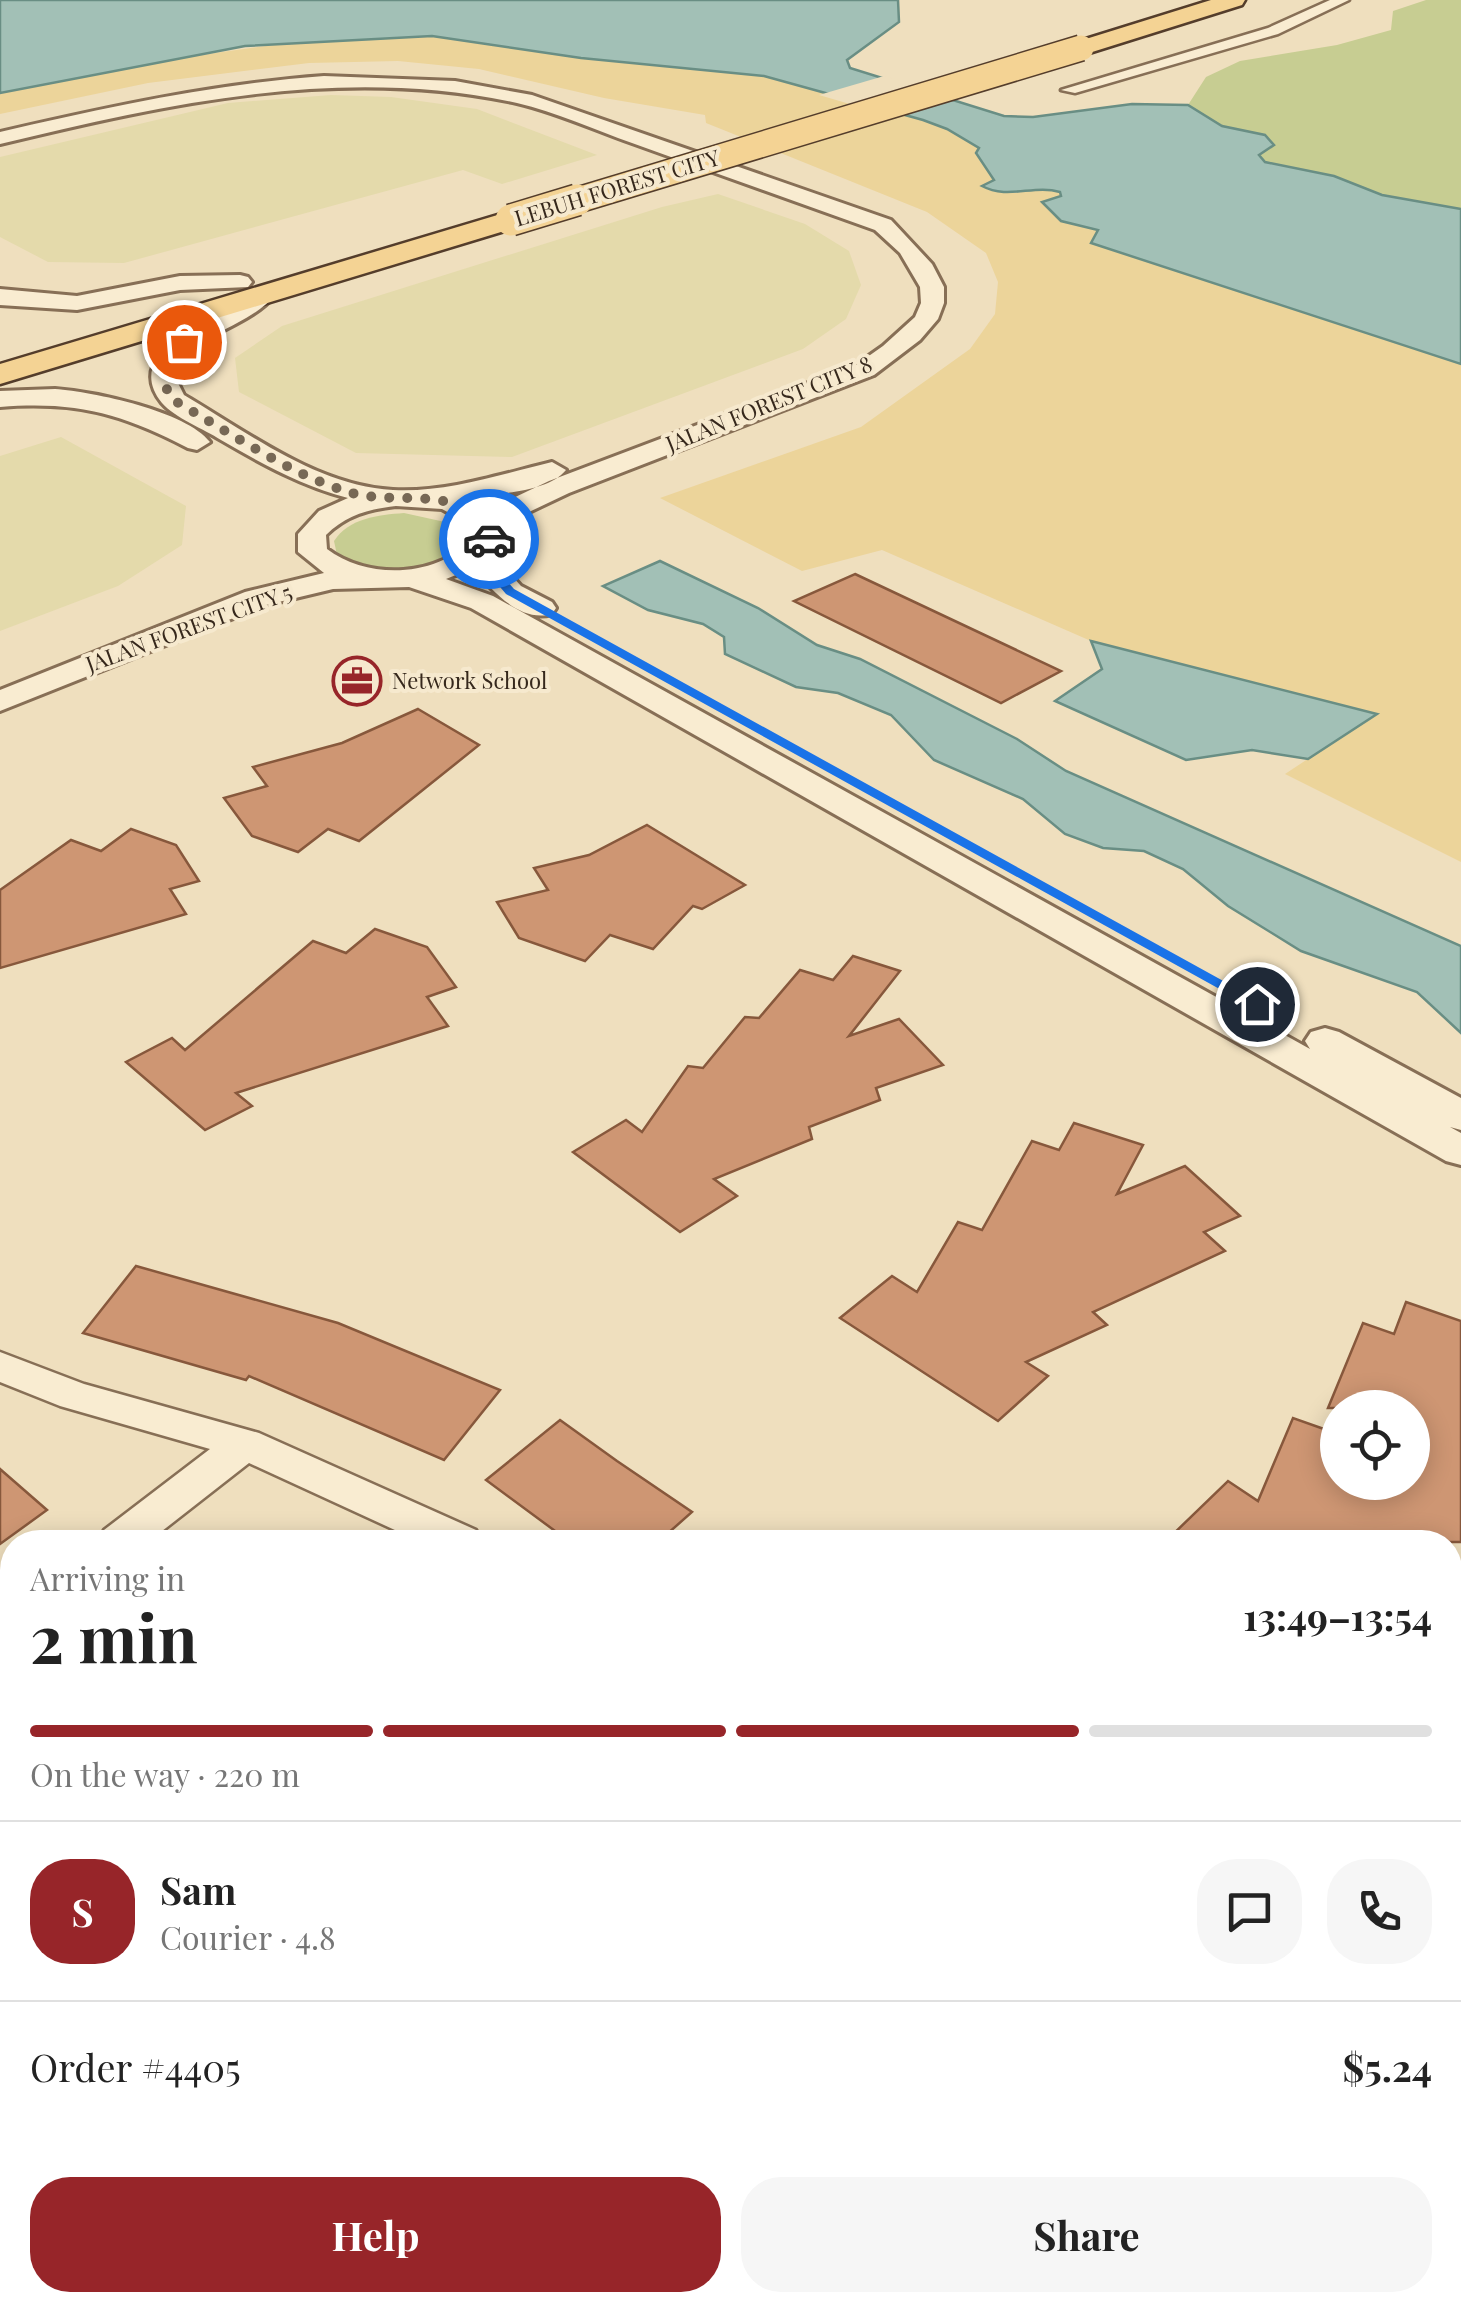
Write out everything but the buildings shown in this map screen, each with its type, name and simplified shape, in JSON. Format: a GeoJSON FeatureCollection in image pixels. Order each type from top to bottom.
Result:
{"type":"FeatureCollection","features":[{"type":"Feature","properties":{"kind":"main road","name":"LEBUH FOREST CITY"},"geometry":{"type":"LineString","coordinates":[[0,374],[252,288],[1191,0]]}},
{"type":"Feature","properties":{"kind":"main road","name":"LEBUH FOREST CITY"},"geometry":{"type":"LineString","coordinates":[[497,214],[1081,48],[1234,0]]}},
{"type":"Feature","properties":{"kind":"main road","name":"LEBUH FOREST CITY"},"geometry":{"type":"LineString","coordinates":[[0,352],[252,288]]}},
{"type":"Feature","properties":{"kind":"street"},"geometry":{"type":"LineString","coordinates":[[1068,90],[1273,32],[1342,0]]}},
{"type":"Feature","properties":{"kind":"street","name":"JALAN FOREST CITY 8"},"geometry":{"type":"LineString","coordinates":[[0,138],[176,96],[288,82],[352,79],[478,88],[526,99],[883,225],[910,248],[931,276],[933,303],[925,322],[899,347],[864,370],[559,486],[519,506],[483,542]]}},
{"type":"Feature","properties":{"kind":"street"},"geometry":{"type":"LineString","coordinates":[[0,147],[186,102],[291,89],[350,86],[465,95],[508,104],[859,230],[883,250],[903,276]]}},
{"type":"Feature","properties":{"kind":"street"},"geometry":{"type":"LineString","coordinates":[[0,296],[9,300],[77,303],[180,283],[252,288],[232,318],[184,342],[163,367],[162,383],[173,400],[324,484],[356,494],[466,507],[477,514],[483,542],[510,592],[1461,1116]]}},
{"type":"Feature","properties":{"kind":"street","name":"JALAN FOREST CITY 8"},"geometry":{"type":"LineString","coordinates":[[405,497],[526,480],[840,362],[872,341],[896,318]]}},
{"type":"Feature","properties":{"kind":"street"},"geometry":{"type":"LineString","coordinates":[[0,399],[74,397],[142,412],[300,498],[314,534],[312,552],[331,567],[398,578],[482,602],[1461,1151]]}},
{"type":"Feature","properties":{"kind":"street","name":"JALAN FOREST CITY 5"},"geometry":{"type":"LineString","coordinates":[[0,680],[242,589],[293,562],[314,534],[342,510],[405,497]]}},
{"type":"Feature","properties":{"kind":"street"},"geometry":{"type":"LineString","coordinates":[[398,578],[460,565],[483,542]]}},
{"type":"Feature","properties":{"kind":"street","name":"JALAN FOREST CITY 5"},"geometry":{"type":"LineString","coordinates":[[0,701],[256,598],[333,580],[398,578]]}},
{"type":"Feature","properties":{"kind":"street"},"geometry":{"type":"LineString","coordinates":[[0,1366],[74,1396],[245,1444],[435,1530]]}},
{"type":"Feature","properties":{"kind":"street"},"geometry":{"type":"LineString","coordinates":[[134,1530],[245,1444]]}},
{"type":"Feature","properties":{"kind":"shaded area"},"geometry":{"type":"Polygon","coordinates":[[[331,95],[391,97],[477,109],[597,155],[502,184],[463,170],[124,263],[48,262],[0,237],[0,157],[228,103],[331,95]]]}},
{"type":"Feature","properties":{"kind":"shaded area"},"geometry":{"type":"Polygon","coordinates":[[[718,194],[805,224],[849,251],[861,285],[846,319],[803,349],[512,457],[356,453],[239,392],[235,358],[282,326],[662,207],[718,194]]]}},
{"type":"Feature","properties":{"kind":"shaded area"},"geometry":{"type":"Polygon","coordinates":[[[61,437],[186,506],[182,545],[118,586],[0,631],[0,456],[61,437]]]}},
{"type":"Feature","properties":{"kind":"green space"},"geometry":{"type":"Polygon","coordinates":[[[1426,0],[1461,0],[1461,209],[1382,195],[1334,176],[1265,162],[1258,155],[1265,135],[1222,126],[1188,105],[1206,77],[1240,61],[1337,45],[1391,30],[1393,11],[1426,0]]]}},
{"type":"Feature","properties":{"kind":"green space"},"geometry":{"type":"Polygon","coordinates":[[[404,513],[445,522],[457,535],[454,549],[428,564],[396,571],[365,568],[337,555],[334,541],[348,527],[374,517],[404,513]]]}},
{"type":"Feature","properties":{"kind":"sand"},"geometry":{"type":"Polygon","coordinates":[[[394,36],[463,38],[581,58],[764,76],[923,120],[979,148],[977,153],[994,181],[983,185],[1015,193],[1045,189],[1060,192],[1061,196],[1043,202],[1061,221],[1099,230],[1092,243],[1461,364],[1461,862],[1285,774],[1376,714],[1091,641],[882,550],[802,571],[660,498],[861,427],[970,349],[995,314],[998,282],[986,253],[927,212],[706,123],[705,115],[604,98],[479,69],[398,61],[309,63],[148,83],[0,114],[0,93],[98,73],[245,49],[394,36]]]}},
{"type":"Feature","properties":{"kind":"water"},"geometry":{"type":"Polygon","coordinates":[[[0,0],[898,0],[899,22],[847,60],[850,68],[1004,116],[1033,117],[1132,104],[1188,105],[1222,126],[1265,135],[1274,145],[1259,155],[1265,162],[1334,176],[1382,195],[1461,209],[1461,364],[1091,243],[1098,230],[1061,221],[1042,202],[1061,196],[1060,192],[1002,192],[982,186],[994,180],[976,153],[979,148],[947,129],[764,76],[581,58],[432,36],[245,46],[0,93],[0,0]]]}},
{"type":"Feature","properties":{"kind":"water"},"geometry":{"type":"Polygon","coordinates":[[[660,561],[758,608],[817,645],[860,659],[1017,739],[1066,771],[1461,946],[1461,1033],[1417,992],[1301,951],[1228,906],[1183,869],[1144,851],[1103,848],[1065,834],[1023,799],[934,760],[891,715],[838,693],[796,687],[725,654],[724,637],[703,624],[648,610],[603,586],[660,561]]]}},
{"type":"Feature","properties":{"kind":"water"},"geometry":{"type":"Polygon","coordinates":[[[1091,641],[1377,714],[1308,759],[1252,750],[1186,760],[1055,701],[1102,669],[1091,641]]]}},
{"type":"Feature","properties":{"kind":"pier"},"geometry":{"type":"Polygon","coordinates":[[[884,76],[958,97],[894,117],[819,95],[884,76]]]}},
{"type":"Feature","properties":{"kind":"way so far"},"geometry":{"type":"LineString","coordinates":[[184,342],[163,367],[162,383],[173,400],[324,484],[356,494],[434,499],[466,507],[485,522],[490,530],[489,539]]}},
{"type":"Feature","properties":{"kind":"place","name":"Network School"},"geometry":{"type":"Point","coordinates":[357,681]}},
{"type":"Feature","properties":{"kind":"route"},"geometry":{"type":"LineString","coordinates":[[489,539],[477,554],[510,592],[1257,1004]]}}]}
